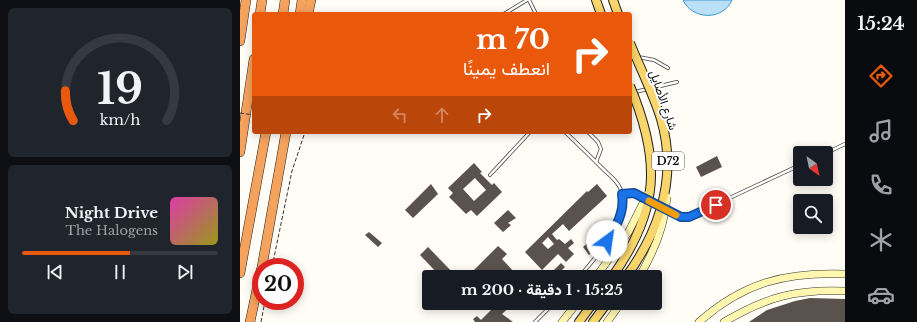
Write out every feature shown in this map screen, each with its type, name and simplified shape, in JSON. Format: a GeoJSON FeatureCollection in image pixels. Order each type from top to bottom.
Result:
{"type":"FeatureCollection","features":[{"type":"Feature","properties":{"kind":"highway"},"geometry":{"type":"LineString","coordinates":[[240,41],[246,0]]}},
{"type":"Feature","properties":{"kind":"highway"},"geometry":{"type":"LineString","coordinates":[[260,12],[262,0]]}},
{"type":"Feature","properties":{"kind":"highway"},"geometry":{"type":"LineString","coordinates":[[283,12],[285,0]]}},
{"type":"Feature","properties":{"kind":"highway"},"geometry":{"type":"LineString","coordinates":[[300,12],[302,0]]}},
{"type":"Feature","properties":{"kind":"highway"},"geometry":{"type":"LineString","coordinates":[[308,12],[310,0]]}},
{"type":"Feature","properties":{"kind":"highway"},"geometry":{"type":"LineString","coordinates":[[240,152],[252,72]]}},
{"type":"Feature","properties":{"kind":"highway"},"geometry":{"type":"LineString","coordinates":[[240,273],[266,134]]}},
{"type":"Feature","properties":{"kind":"highway"},"geometry":{"type":"LineString","coordinates":[[264,258],[286,134]]}},
{"type":"Feature","properties":{"kind":"highway"},"geometry":{"type":"LineString","coordinates":[[250,322],[253,310]]}},
{"type":"Feature","properties":{"kind":"main road"},"geometry":{"type":"LineString","coordinates":[[596,0],[600,12]]}},
{"type":"Feature","properties":{"kind":"main road"},"geometry":{"type":"LineString","coordinates":[[613,0],[617,12]]}},
{"type":"Feature","properties":{"kind":"main road","name":"شارع الأصايل"},"geometry":{"type":"LineString","coordinates":[[631,270],[642,254],[653,232],[667,186],[667,152],[661,119],[632,48]]}},
{"type":"Feature","properties":{"kind":"main road","name":"D72"},"geometry":{"type":"LineString","coordinates":[[617,270],[631,249],[641,229],[647,207],[650,185],[651,154],[647,133],[632,92]]}},
{"type":"Feature","properties":{"kind":"main road"},"geometry":{"type":"LineString","coordinates":[[579,322],[588,310]]}},
{"type":"Feature","properties":{"kind":"main road"},"geometry":{"type":"LineString","coordinates":[[593,322],[602,310]]}},
{"type":"Feature","properties":{"kind":"street"},"geometry":{"type":"LineString","coordinates":[[601,270],[629,231],[641,209],[650,185]]}},
{"type":"Feature","properties":{"kind":"street"},"geometry":{"type":"LineString","coordinates":[[643,270],[652,253],[662,224],[667,186]]}},
{"type":"Feature","properties":{"kind":"street"},"geometry":{"type":"LineString","coordinates":[[699,322],[728,299],[764,282],[802,274],[845,274]]}},
{"type":"Feature","properties":{"kind":"street"},"geometry":{"type":"LineString","coordinates":[[728,321],[755,305],[784,295],[814,291],[845,291]]}},
{"type":"Feature","properties":{"kind":"street"},"geometry":{"type":"LineString","coordinates":[[562,322],[571,310]]}},
{"type":"Feature","properties":{"kind":"street"},"geometry":{"type":"LineString","coordinates":[[607,322],[616,310]]}},
{"type":"Feature","properties":{"kind":"lane"},"geometry":{"type":"LineString","coordinates":[[507,12],[528,0],[535,12]]}},
{"type":"Feature","properties":{"kind":"lane"},"geometry":{"type":"LineString","coordinates":[[632,57],[647,58],[668,68]]}},
{"type":"Feature","properties":{"kind":"lane"},"geometry":{"type":"LineString","coordinates":[[632,93],[677,82]]}},
{"type":"Feature","properties":{"kind":"lane"},"geometry":{"type":"LineString","coordinates":[[490,175],[528,134]]}},
{"type":"Feature","properties":{"kind":"lane"},"geometry":{"type":"LineString","coordinates":[[567,134],[616,181],[622,194],[622,208],[616,227],[584,270]]}},
{"type":"Feature","properties":{"kind":"lane"},"geometry":{"type":"LineString","coordinates":[[590,134],[598,142],[601,149],[596,162]]}},
{"type":"Feature","properties":{"kind":"lane"},"geometry":{"type":"LineString","coordinates":[[833,150],[845,144]]}},
{"type":"Feature","properties":{"kind":"lane"},"geometry":{"type":"LineString","coordinates":[[622,194],[634,193],[678,216],[689,217],[793,168]]}},
{"type":"Feature","properties":{"kind":"lane"},"geometry":{"type":"LineString","coordinates":[[535,322],[547,310]]}},
{"type":"Feature","properties":{"kind":"path"},"geometry":{"type":"LineString","coordinates":[[240,113],[252,115]]}},
{"type":"Feature","properties":{"kind":"path"},"geometry":{"type":"LineString","coordinates":[[274,258],[292,171],[304,134]]}},
{"type":"Feature","properties":{"kind":"path"},"geometry":{"type":"LineString","coordinates":[[261,322],[263,310]]}},
{"type":"Feature","properties":{"kind":"water"},"geometry":{"type":"Polygon","coordinates":[[[683,0],[732,0],[728,7],[722,12],[715,15],[708,15],[693,11],[687,7],[683,0]]]}},
{"type":"Feature","properties":{"kind":"building"},"geometry":{"type":"Polygon","coordinates":[[[717,156],[722,167],[701,177],[696,167],[717,156]]]}},
{"type":"Feature","properties":{"kind":"building"},"geometry":{"type":"Polygon","coordinates":[[[474,163],[482,172],[480,173],[492,185],[494,183],[502,192],[477,216],[471,210],[466,214],[449,197],[453,193],[448,188],[474,163]],[[475,178],[463,189],[474,201],[486,190],[475,178]]]}},
{"type":"Feature","properties":{"kind":"building"},"geometry":{"type":"Polygon","coordinates":[[[431,184],[438,194],[413,218],[405,210],[431,184]]]}},
{"type":"Feature","properties":{"kind":"building"},"geometry":{"type":"Polygon","coordinates":[[[597,184],[607,196],[569,231],[563,224],[552,234],[557,240],[559,239],[565,244],[571,239],[574,243],[568,248],[574,254],[566,262],[558,254],[542,270],[525,252],[587,191],[588,192],[597,184]],[[548,237],[542,243],[548,249],[554,244],[548,237]]]}},
{"type":"Feature","properties":{"kind":"building"},"geometry":{"type":"Polygon","coordinates":[[[508,210],[516,218],[508,223],[511,225],[503,232],[494,223],[508,210]]]}},
{"type":"Feature","properties":{"kind":"building"},"geometry":{"type":"Polygon","coordinates":[[[600,224],[606,229],[597,239],[591,233],[600,224]]]}},
{"type":"Feature","properties":{"kind":"building"},"geometry":{"type":"Polygon","coordinates":[[[369,232],[382,243],[378,247],[365,235],[369,232]]]}},
{"type":"Feature","properties":{"kind":"building"},"geometry":{"type":"Polygon","coordinates":[[[592,239],[598,246],[589,255],[583,247],[592,239]]]}},
{"type":"Feature","properties":{"kind":"building"},"geometry":{"type":"Polygon","coordinates":[[[498,246],[507,254],[502,259],[512,270],[491,270],[474,270],[498,246]]]}},
{"type":"Feature","properties":{"kind":"building"},"geometry":{"type":"Polygon","coordinates":[[[428,247],[450,270],[434,270],[420,255],[428,247]]]}},
{"type":"Feature","properties":{"kind":"building"},"geometry":{"type":"Polygon","coordinates":[[[561,263],[565,267],[562,270],[554,270],[561,263]]]}},
{"type":"Feature","properties":{"kind":"building"},"geometry":{"type":"Polygon","coordinates":[[[810,298],[845,299],[845,322],[749,322],[767,310],[810,298]]]}},
{"type":"Feature","properties":{"kind":"building"},"geometry":{"type":"Polygon","coordinates":[[[491,310],[506,310],[502,314],[513,322],[475,322],[473,319],[477,316],[481,320],[491,310]]]}},
{"type":"Feature","properties":{"kind":"slow traffic"},"geometry":{"type":"LineString","coordinates":[[649,201],[676,215]]}},
{"type":"Feature","properties":{"kind":"route"},"geometry":{"type":"LineString","coordinates":[[607,241],[616,227],[622,208],[622,194],[625,193],[634,193],[678,216],[685,218],[716,205]]}}]}
